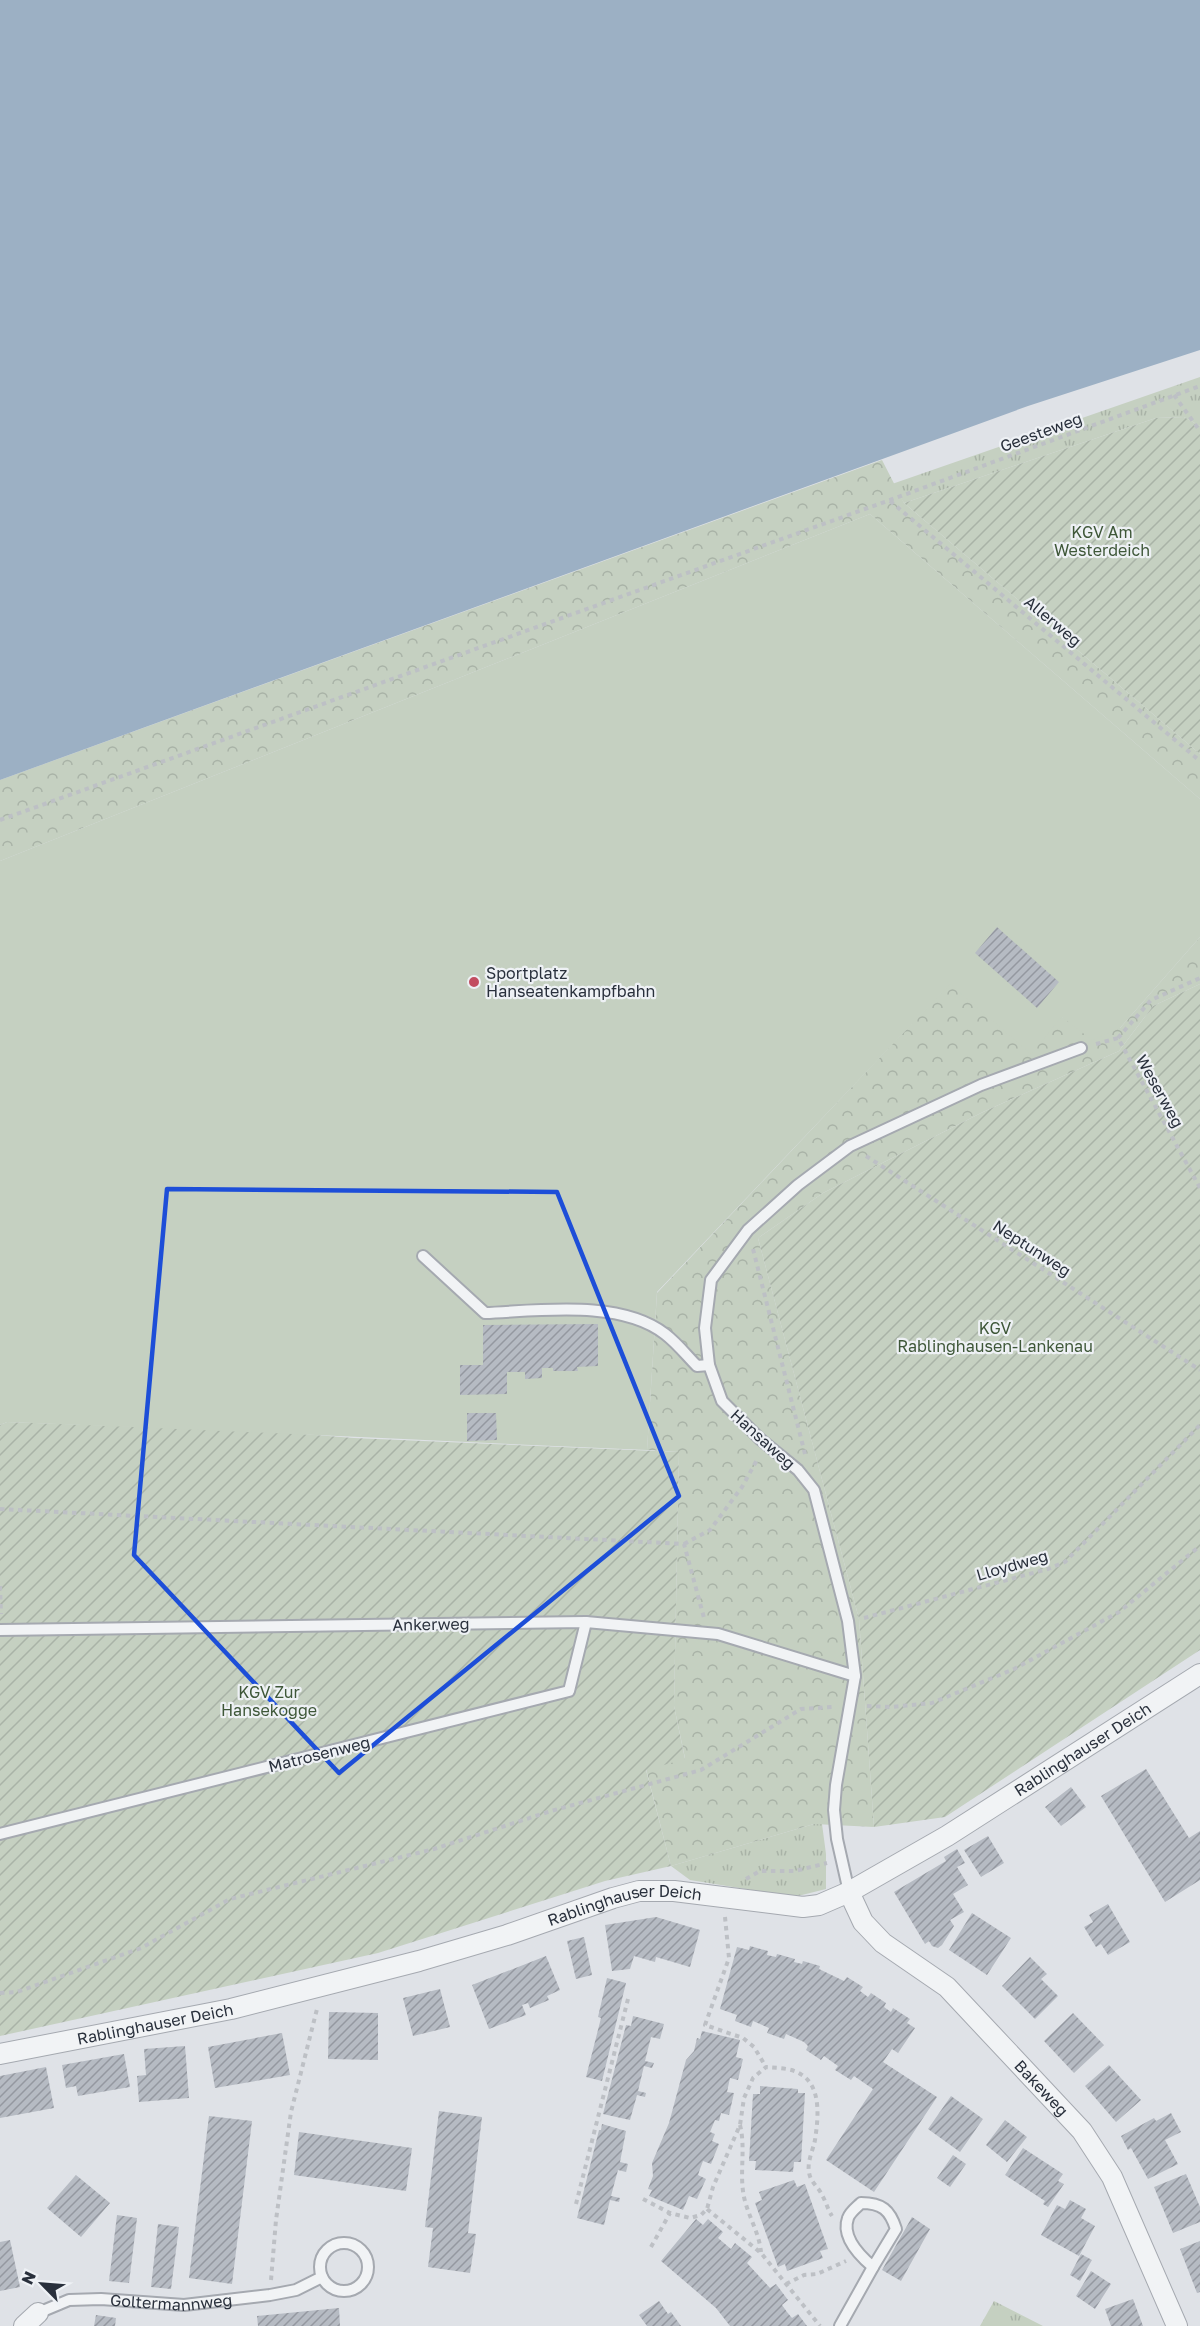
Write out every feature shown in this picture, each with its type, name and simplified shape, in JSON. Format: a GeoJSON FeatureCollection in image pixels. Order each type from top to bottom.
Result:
{"type":"FeatureCollection","features":[{"type":"Feature","properties":{"kind":"street","name":"Rablinghauser Deich"},"geometry":{"type":"LineString","coordinates":[[0,2054],[231,2009],[419,1961],[639,1891],[674,1891],[803,1907],[819,1905],[849,1892],[947,1836],[1200,1674]]}},
{"type":"Feature","properties":{"kind":"street","name":"Bakeweg"},"geometry":{"type":"LineString","coordinates":[[849,1892],[863,1922],[883,1943],[947,1987],[1082,2131],[1112,2176],[1177,2326]]}},
{"type":"Feature","properties":{"kind":"street","name":"Goltermannweg"},"geometry":{"type":"LineString","coordinates":[[24,2326],[38,2313]]}},
{"type":"Feature","properties":{"kind":"lane","name":"Hansaweg"},"geometry":{"type":"LineString","coordinates":[[849,1892],[841,1860],[834,1810],[836,1785],[855,1676],[848,1621],[814,1490],[798,1470],[766,1444],[722,1401],[709,1365],[705,1329],[711,1280],[748,1230],[798,1185],[850,1146],[981,1085],[1081,1048]]}},
{"type":"Feature","properties":{"kind":"lane"},"geometry":{"type":"LineString","coordinates":[[423,1256],[485,1313],[590,1309],[629,1316],[664,1333],[697,1366],[709,1365]]}},
{"type":"Feature","properties":{"kind":"lane","name":"Ankerweg"},"geometry":{"type":"LineString","coordinates":[[1,1630],[586,1622],[718,1634],[855,1676]]}},
{"type":"Feature","properties":{"kind":"lane","name":"Matrosenweg"},"geometry":{"type":"LineString","coordinates":[[0,1834],[569,1691],[586,1622]]}},
{"type":"Feature","properties":{"kind":"lane"},"geometry":{"type":"LineString","coordinates":[[840,2326],[896,2229],[891,2215],[875,2203],[861,2203],[848,2217],[847,2233],[858,2255],[873,2267]]}},
{"type":"Feature","properties":{"kind":"lane"},"geometry":{"type":"LineString","coordinates":[[349,2243],[364,2252],[368,2261],[366,2278],[352,2290],[335,2289],[322,2277],[321,2260],[332,2246],[349,2243]]}},
{"type":"Feature","properties":{"kind":"lane","name":"Goltermannweg"},"geometry":{"type":"LineString","coordinates":[[38,2313],[69,2300],[100,2299],[184,2305],[270,2295],[296,2290],[322,2277]]}},
{"type":"Feature","properties":{"kind":"path","name":"Geesteweg"},"geometry":{"type":"LineString","coordinates":[[0,820],[1200,386]]}},
{"type":"Feature","properties":{"kind":"path"},"geometry":{"type":"LineString","coordinates":[[1174,395],[1200,431]]}},
{"type":"Feature","properties":{"kind":"path","name":"Allerweg"},"geometry":{"type":"LineString","coordinates":[[890,500],[1200,761]]}},
{"type":"Feature","properties":{"kind":"path"},"geometry":{"type":"LineString","coordinates":[[1081,1048],[1118,1038],[1151,1000],[1200,978]]}},
{"type":"Feature","properties":{"kind":"path","name":"Weserweg"},"geometry":{"type":"LineString","coordinates":[[1118,1038],[1200,1188]]}},
{"type":"Feature","properties":{"kind":"path","name":"Neptunweg"},"geometry":{"type":"LineString","coordinates":[[850,1146],[1200,1370]]}},
{"type":"Feature","properties":{"kind":"path"},"geometry":{"type":"LineString","coordinates":[[748,1230],[806,1456]]}},
{"type":"Feature","properties":{"kind":"path","name":"Lloydweg"},"geometry":{"type":"LineString","coordinates":[[848,1621],[1048,1569],[1065,1562],[1200,1425]]}},
{"type":"Feature","properties":{"kind":"path"},"geometry":{"type":"LineString","coordinates":[[0,1509],[684,1544],[710,1530],[742,1487],[766,1444]]}},
{"type":"Feature","properties":{"kind":"path"},"geometry":{"type":"LineString","coordinates":[[684,1544],[703,1617],[718,1634]]}},
{"type":"Feature","properties":{"kind":"path"},"geometry":{"type":"LineString","coordinates":[[0,1993],[17,1992],[141,1948],[230,1899],[434,1849],[551,1811],[701,1770],[801,1709],[850,1706],[891,1707],[932,1703],[1014,1669],[1119,1612],[1200,1546]]}},
{"type":"Feature","properties":{"kind":"path"},"geometry":{"type":"LineString","coordinates":[[0,1586],[1,1630]]}},
{"type":"Feature","properties":{"kind":"path"},"geometry":{"type":"LineString","coordinates":[[733,1898],[750,1875],[760,1871],[795,1871],[841,1860]]}},
{"type":"Feature","properties":{"kind":"path"},"geometry":{"type":"LineString","coordinates":[[724,1925],[729,1958],[705,2025],[743,2038],[754,2047],[766,2067]]}},
{"type":"Feature","properties":{"kind":"path"},"geometry":{"type":"LineString","coordinates":[[270,2295],[276,2220],[291,2112],[323,1985]]}},
{"type":"Feature","properties":{"kind":"path"},"geometry":{"type":"LineString","coordinates":[[576,2204],[628,1999]]}},
{"type":"Feature","properties":{"kind":"path"},"geometry":{"type":"LineString","coordinates":[[643,2199],[670,2213],[690,2218],[701,2215],[707,2209],[713,2187],[740,2124],[744,2098],[753,2078],[766,2067],[786,2069],[802,2074],[816,2094],[815,2138],[808,2169],[810,2179],[822,2193],[831,2216],[848,2226]]}},
{"type":"Feature","properties":{"kind":"path"},"geometry":{"type":"LineString","coordinates":[[740,2124],[743,2137],[744,2197],[760,2241],[761,2253]]}},
{"type":"Feature","properties":{"kind":"path"},"geometry":{"type":"LineString","coordinates":[[707,2209],[761,2253],[820,2326]]}},
{"type":"Feature","properties":{"kind":"path"},"geometry":{"type":"LineString","coordinates":[[651,2247],[670,2213]]}},
{"type":"Feature","properties":{"kind":"path"},"geometry":{"type":"LineString","coordinates":[[786,2284],[804,2275],[817,2274],[858,2255]]}},
{"type":"Feature","properties":{"kind":"highlighted area"},"geometry":{"type":"Polygon","coordinates":[[[167,1189],[557,1192],[679,1496],[339,1773],[134,1555],[167,1189]]]}},
{"type":"Feature","properties":{"kind":"green space"},"geometry":{"type":"Polygon","coordinates":[[[1200,377],[1200,426],[1184,417],[1156,418],[904,503],[892,484],[1200,377]]]}},
{"type":"Feature","properties":{"kind":"green space","name":"KGV Am Westerdeich"},"geometry":{"type":"Polygon","coordinates":[[[1184,417],[1200,426],[1200,754],[904,503],[1156,418],[1184,417]]]}},
{"type":"Feature","properties":{"kind":"green space"},"geometry":{"type":"Polygon","coordinates":[[[882,460],[904,503],[1200,754],[1200,799],[870,514],[0,861],[0,780],[882,460]]]}},
{"type":"Feature","properties":{"kind":"green space","name":"Sportplatz Hanseatenkampfbahn"},"geometry":{"type":"Polygon","coordinates":[[[870,514],[1200,799],[1200,937],[1120,1028],[1092,1040],[1062,1017],[1031,1054],[950,984],[657,1292],[647,1450],[167,1428],[7,1422],[0,1425],[0,861],[870,514]]]}},
{"type":"Feature","properties":{"kind":"green space"},"geometry":{"type":"Polygon","coordinates":[[[1200,937],[1200,984],[1153,1006],[1119,1051],[983,1112],[823,1193],[758,1238],[859,1619],[874,1827],[814,1824],[671,1866],[646,1769],[685,1758],[674,1706],[679,1452],[647,1450],[657,1293],[950,983],[1062,1017],[1120,1028],[1200,937]]]}},
{"type":"Feature","properties":{"kind":"green space","name":"KGV Rablinghausen-Lankenau"},"geometry":{"type":"Polygon","coordinates":[[[1200,984],[1200,1650],[945,1817],[874,1827],[859,1619],[758,1238],[823,1193],[983,1112],[1119,1051],[1153,1006],[1200,984]]]}},
{"type":"Feature","properties":{"kind":"green space","name":"KGV Zur Hansekogge"},"geometry":{"type":"Polygon","coordinates":[[[7,1422],[264,1431],[354,1438],[679,1452],[674,1706],[685,1759],[646,1770],[671,1866],[605,1881],[378,1953],[0,2036],[0,1425],[7,1422]]]}},
{"type":"Feature","properties":{"kind":"green space"},"geometry":{"type":"Polygon","coordinates":[[[814,1824],[822,1824],[826,1854],[826,1889],[794,1897],[690,1880],[671,1866],[814,1824]]]}},
{"type":"Feature","properties":{"kind":"green space"},"geometry":{"type":"Polygon","coordinates":[[[994,2301],[1043,2326],[980,2326],[994,2301]]]}},
{"type":"Feature","properties":{"kind":"water"},"geometry":{"type":"Polygon","coordinates":[[[0,0],[1200,0],[1200,350],[1028,406],[0,780],[0,0]]]}},
{"type":"Feature","properties":{"kind":"building"},"geometry":{"type":"Polygon","coordinates":[[[997,927],[1059,982],[1037,1008],[975,953],[997,927]]]}},
{"type":"Feature","properties":{"kind":"building"},"geometry":{"type":"Polygon","coordinates":[[[598,1324],[598,1366],[577,1367],[578,1371],[553,1371],[553,1368],[542,1368],[542,1378],[525,1379],[525,1372],[507,1372],[507,1394],[460,1395],[460,1365],[483,1365],[483,1325],[598,1324]]]}},
{"type":"Feature","properties":{"kind":"building"},"geometry":{"type":"Polygon","coordinates":[[[467,1413],[496,1413],[497,1440],[467,1441],[467,1413]]]}},
{"type":"Feature","properties":{"kind":"building"},"geometry":{"type":"Polygon","coordinates":[[[1146,1769],[1189,1838],[1200,1831],[1200,1880],[1165,1902],[1101,1796],[1146,1769]]]}},
{"type":"Feature","properties":{"kind":"building"},"geometry":{"type":"Polygon","coordinates":[[[1071,1787],[1086,1807],[1061,1826],[1045,1807],[1071,1787]]]}},
{"type":"Feature","properties":{"kind":"building"},"geometry":{"type":"Polygon","coordinates":[[[988,1836],[1004,1863],[981,1877],[964,1850],[988,1836]]]}},
{"type":"Feature","properties":{"kind":"building"},"geometry":{"type":"Polygon","coordinates":[[[957,1849],[965,1863],[957,1867],[968,1885],[953,1894],[964,1912],[950,1920],[954,1926],[938,1948],[932,1946],[929,1941],[925,1944],[894,1892],[946,1861],[944,1857],[957,1849]]]}},
{"type":"Feature","properties":{"kind":"building"},"geometry":{"type":"Polygon","coordinates":[[[1108,1904],[1130,1942],[1108,1955],[1101,1944],[1096,1947],[1084,1927],[1093,1922],[1089,1915],[1108,1904]]]}},
{"type":"Feature","properties":{"kind":"building"},"geometry":{"type":"Polygon","coordinates":[[[972,1913],[1011,1938],[987,1975],[949,1950],[972,1913]]]}},
{"type":"Feature","properties":{"kind":"building"},"geometry":{"type":"Polygon","coordinates":[[[656,1917],[700,1930],[690,1967],[656,1957],[655,1962],[634,1956],[630,1969],[612,1971],[605,1925],[656,1917]]]}},
{"type":"Feature","properties":{"kind":"building"},"geometry":{"type":"Polygon","coordinates":[[[584,1937],[592,1975],[576,1979],[567,1941],[584,1937]]]}},
{"type":"Feature","properties":{"kind":"building"},"geometry":{"type":"Polygon","coordinates":[[[750,1946],[768,1951],[767,1955],[776,1957],[777,1954],[795,1959],[794,1962],[802,1964],[803,1961],[820,1966],[819,1969],[844,1981],[847,1977],[863,1987],[860,1991],[868,1997],[871,1993],[886,2003],[884,2007],[891,2012],[893,2008],[910,2019],[907,2023],[915,2028],[898,2053],[892,2049],[883,2062],[937,2097],[874,2192],[826,2160],[873,2089],[854,2076],[851,2080],[835,2070],[838,2066],[824,2056],[821,2060],[806,2050],[808,2046],[804,2042],[786,2034],[784,2039],[767,2033],[769,2028],[753,2021],[751,2027],[735,2021],[737,2015],[720,2009],[737,1947],[749,1950],[750,1946]]]}},
{"type":"Feature","properties":{"kind":"building"},"geometry":{"type":"Polygon","coordinates":[[[546,1956],[560,1990],[547,1996],[549,2000],[530,2008],[528,2003],[522,2005],[526,2015],[489,2029],[472,1985],[546,1956]]]}},
{"type":"Feature","properties":{"kind":"building"},"geometry":{"type":"Polygon","coordinates":[[[1030,1957],[1047,1974],[1041,1979],[1058,1996],[1035,2019],[1002,1986],[1030,1957]]]}},
{"type":"Feature","properties":{"kind":"building"},"geometry":{"type":"Polygon","coordinates":[[[607,1978],[626,1983],[602,2081],[586,2077],[601,2018],[598,2017],[607,1978]]]}},
{"type":"Feature","properties":{"kind":"building"},"geometry":{"type":"Polygon","coordinates":[[[440,1989],[450,2027],[413,2036],[403,1998],[440,1989]]]}},
{"type":"Feature","properties":{"kind":"building"},"geometry":{"type":"Polygon","coordinates":[[[329,2012],[378,2013],[378,2060],[328,2059],[329,2012]]]}},
{"type":"Feature","properties":{"kind":"building"},"geometry":{"type":"Polygon","coordinates":[[[1073,2013],[1104,2045],[1074,2073],[1044,2041],[1073,2013]]]}},
{"type":"Feature","properties":{"kind":"building"},"geometry":{"type":"Polygon","coordinates":[[[633,2016],[664,2024],[660,2039],[651,2037],[645,2061],[654,2063],[652,2068],[644,2066],[638,2091],[646,2093],[645,2097],[637,2095],[630,2120],[603,2114],[626,2025],[631,2026],[633,2016]]]}},
{"type":"Feature","properties":{"kind":"building"},"geometry":{"type":"Polygon","coordinates":[[[702,2031],[740,2040],[736,2057],[743,2059],[738,2080],[730,2078],[727,2092],[734,2093],[729,2115],[721,2113],[719,2121],[715,2120],[710,2132],[715,2134],[712,2141],[719,2144],[711,2164],[703,2161],[700,2169],[698,2175],[706,2179],[697,2199],[689,2196],[683,2210],[649,2196],[652,2190],[648,2189],[653,2176],[652,2163],[669,2123],[686,2060],[694,2051],[697,2038],[700,2039],[702,2031]]]}},
{"type":"Feature","properties":{"kind":"building"},"geometry":{"type":"Polygon","coordinates":[[[282,2033],[290,2075],[215,2088],[208,2047],[282,2033]]]}},
{"type":"Feature","properties":{"kind":"building"},"geometry":{"type":"Polygon","coordinates":[[[185,2046],[189,2098],[139,2102],[137,2076],[146,2075],[144,2049],[185,2046]]]}},
{"type":"Feature","properties":{"kind":"building"},"geometry":{"type":"Polygon","coordinates":[[[124,2054],[130,2087],[78,2096],[76,2086],[66,2088],[62,2065],[124,2054]]]}},
{"type":"Feature","properties":{"kind":"building"},"geometry":{"type":"Polygon","coordinates":[[[1109,2065],[1141,2100],[1116,2122],[1085,2086],[1109,2065]]]}},
{"type":"Feature","properties":{"kind":"building"},"geometry":{"type":"Polygon","coordinates":[[[46,2067],[54,2108],[0,2118],[0,2076],[46,2067]]]}},
{"type":"Feature","properties":{"kind":"building"},"geometry":{"type":"Polygon","coordinates":[[[760,2086],[798,2089],[798,2093],[805,2093],[801,2162],[794,2162],[793,2172],[755,2170],[756,2161],[749,2161],[753,2094],[760,2094],[760,2086]]]}},
{"type":"Feature","properties":{"kind":"building"},"geometry":{"type":"Polygon","coordinates":[[[951,2096],[983,2119],[960,2152],[928,2129],[951,2096]]]}},
{"type":"Feature","properties":{"kind":"building"},"geometry":{"type":"Polygon","coordinates":[[[439,2111],[482,2117],[468,2233],[476,2234],[470,2273],[428,2267],[433,2228],[425,2227],[439,2111]]]}},
{"type":"Feature","properties":{"kind":"building"},"geometry":{"type":"Polygon","coordinates":[[[1171,2113],[1181,2132],[1165,2140],[1178,2164],[1148,2179],[1131,2148],[1128,2150],[1121,2136],[1154,2118],[1156,2121],[1171,2113]]]}},
{"type":"Feature","properties":{"kind":"building"},"geometry":{"type":"Polygon","coordinates":[[[209,2116],[252,2121],[232,2284],[189,2278],[209,2116]]]}},
{"type":"Feature","properties":{"kind":"building"},"geometry":{"type":"Polygon","coordinates":[[[1005,2120],[1027,2137],[1007,2162],[986,2145],[1005,2120]]]}},
{"type":"Feature","properties":{"kind":"building"},"geometry":{"type":"Polygon","coordinates":[[[602,2124],[626,2131],[620,2162],[628,2164],[626,2172],[618,2170],[611,2196],[620,2198],[619,2202],[610,2200],[604,2225],[577,2218],[602,2124]]]}},
{"type":"Feature","properties":{"kind":"building"},"geometry":{"type":"Polygon","coordinates":[[[299,2132],[412,2148],[406,2191],[294,2175],[299,2132]]]}},
{"type":"Feature","properties":{"kind":"building"},"geometry":{"type":"Polygon","coordinates":[[[1023,2148],[1063,2174],[1058,2181],[1064,2184],[1048,2207],[1043,2204],[1045,2201],[1005,2175],[1023,2148]]]}},
{"type":"Feature","properties":{"kind":"building"},"geometry":{"type":"Polygon","coordinates":[[[953,2155],[966,2164],[950,2187],[937,2178],[953,2155]]]}},
{"type":"Feature","properties":{"kind":"building"},"geometry":{"type":"Polygon","coordinates":[[[1186,2174],[1200,2207],[1200,2222],[1173,2233],[1154,2187],[1186,2174]]]}},
{"type":"Feature","properties":{"kind":"building"},"geometry":{"type":"Polygon","coordinates":[[[76,2175],[110,2203],[81,2237],[47,2208],[76,2175]]]}},
{"type":"Feature","properties":{"kind":"building"},"geometry":{"type":"Polygon","coordinates":[[[794,2180],[797,2187],[805,2184],[828,2249],[820,2251],[823,2258],[787,2271],[785,2264],[778,2267],[755,2203],[762,2200],[759,2192],[794,2180]]]}},
{"type":"Feature","properties":{"kind":"building"},"geometry":{"type":"Polygon","coordinates":[[[1070,2200],[1086,2209],[1081,2218],[1095,2226],[1079,2256],[1041,2235],[1057,2205],[1065,2209],[1070,2200]]]}},
{"type":"Feature","properties":{"kind":"building"},"geometry":{"type":"Polygon","coordinates":[[[117,2215],[137,2218],[129,2283],[109,2281],[117,2215]]]}},
{"type":"Feature","properties":{"kind":"building"},"geometry":{"type":"Polygon","coordinates":[[[912,2217],[930,2229],[901,2281],[882,2270],[912,2217]]]}},
{"type":"Feature","properties":{"kind":"building"},"geometry":{"type":"Polygon","coordinates":[[[696,2219],[703,2225],[708,2219],[723,2232],[718,2238],[731,2249],[735,2243],[752,2257],[747,2263],[770,2288],[776,2284],[788,2300],[782,2305],[787,2312],[792,2318],[798,2314],[807,2326],[730,2326],[716,2308],[661,2261],[696,2219]]]}},
{"type":"Feature","properties":{"kind":"building"},"geometry":{"type":"Polygon","coordinates":[[[158,2224],[179,2227],[171,2289],[151,2287],[158,2224]]]}},
{"type":"Feature","properties":{"kind":"building"},"geometry":{"type":"Polygon","coordinates":[[[10,2240],[20,2287],[0,2291],[0,2242],[10,2240]]]}},
{"type":"Feature","properties":{"kind":"building"},"geometry":{"type":"Polygon","coordinates":[[[1200,2241],[1200,2292],[1197,2293],[1180,2249],[1200,2241]]]}},
{"type":"Feature","properties":{"kind":"building"},"geometry":{"type":"Polygon","coordinates":[[[1081,2254],[1092,2260],[1080,2281],[1070,2275],[1081,2254]]]}},
{"type":"Feature","properties":{"kind":"building"},"geometry":{"type":"Polygon","coordinates":[[[1091,2271],[1111,2284],[1095,2309],[1076,2296],[1091,2271]]]}},
{"type":"Feature","properties":{"kind":"building"},"geometry":{"type":"Polygon","coordinates":[[[1133,2299],[1143,2326],[1111,2326],[1105,2309],[1133,2299]]]}},
{"type":"Feature","properties":{"kind":"building"},"geometry":{"type":"Polygon","coordinates":[[[659,2301],[668,2314],[671,2312],[681,2326],[647,2326],[639,2315],[659,2301]]]}},
{"type":"Feature","properties":{"kind":"building"},"geometry":{"type":"Polygon","coordinates":[[[339,2308],[340,2326],[258,2326],[257,2316],[339,2308]]]}},
{"type":"Feature","properties":{"kind":"building"},"geometry":{"type":"Polygon","coordinates":[[[96,2315],[116,2318],[115,2326],[94,2326],[96,2315]]]}},
{"type":"Feature","properties":{"kind":"place","name":"Sportplatz Hanseatenkampfbahn"},"geometry":{"type":"Point","coordinates":[474,982]}}]}
